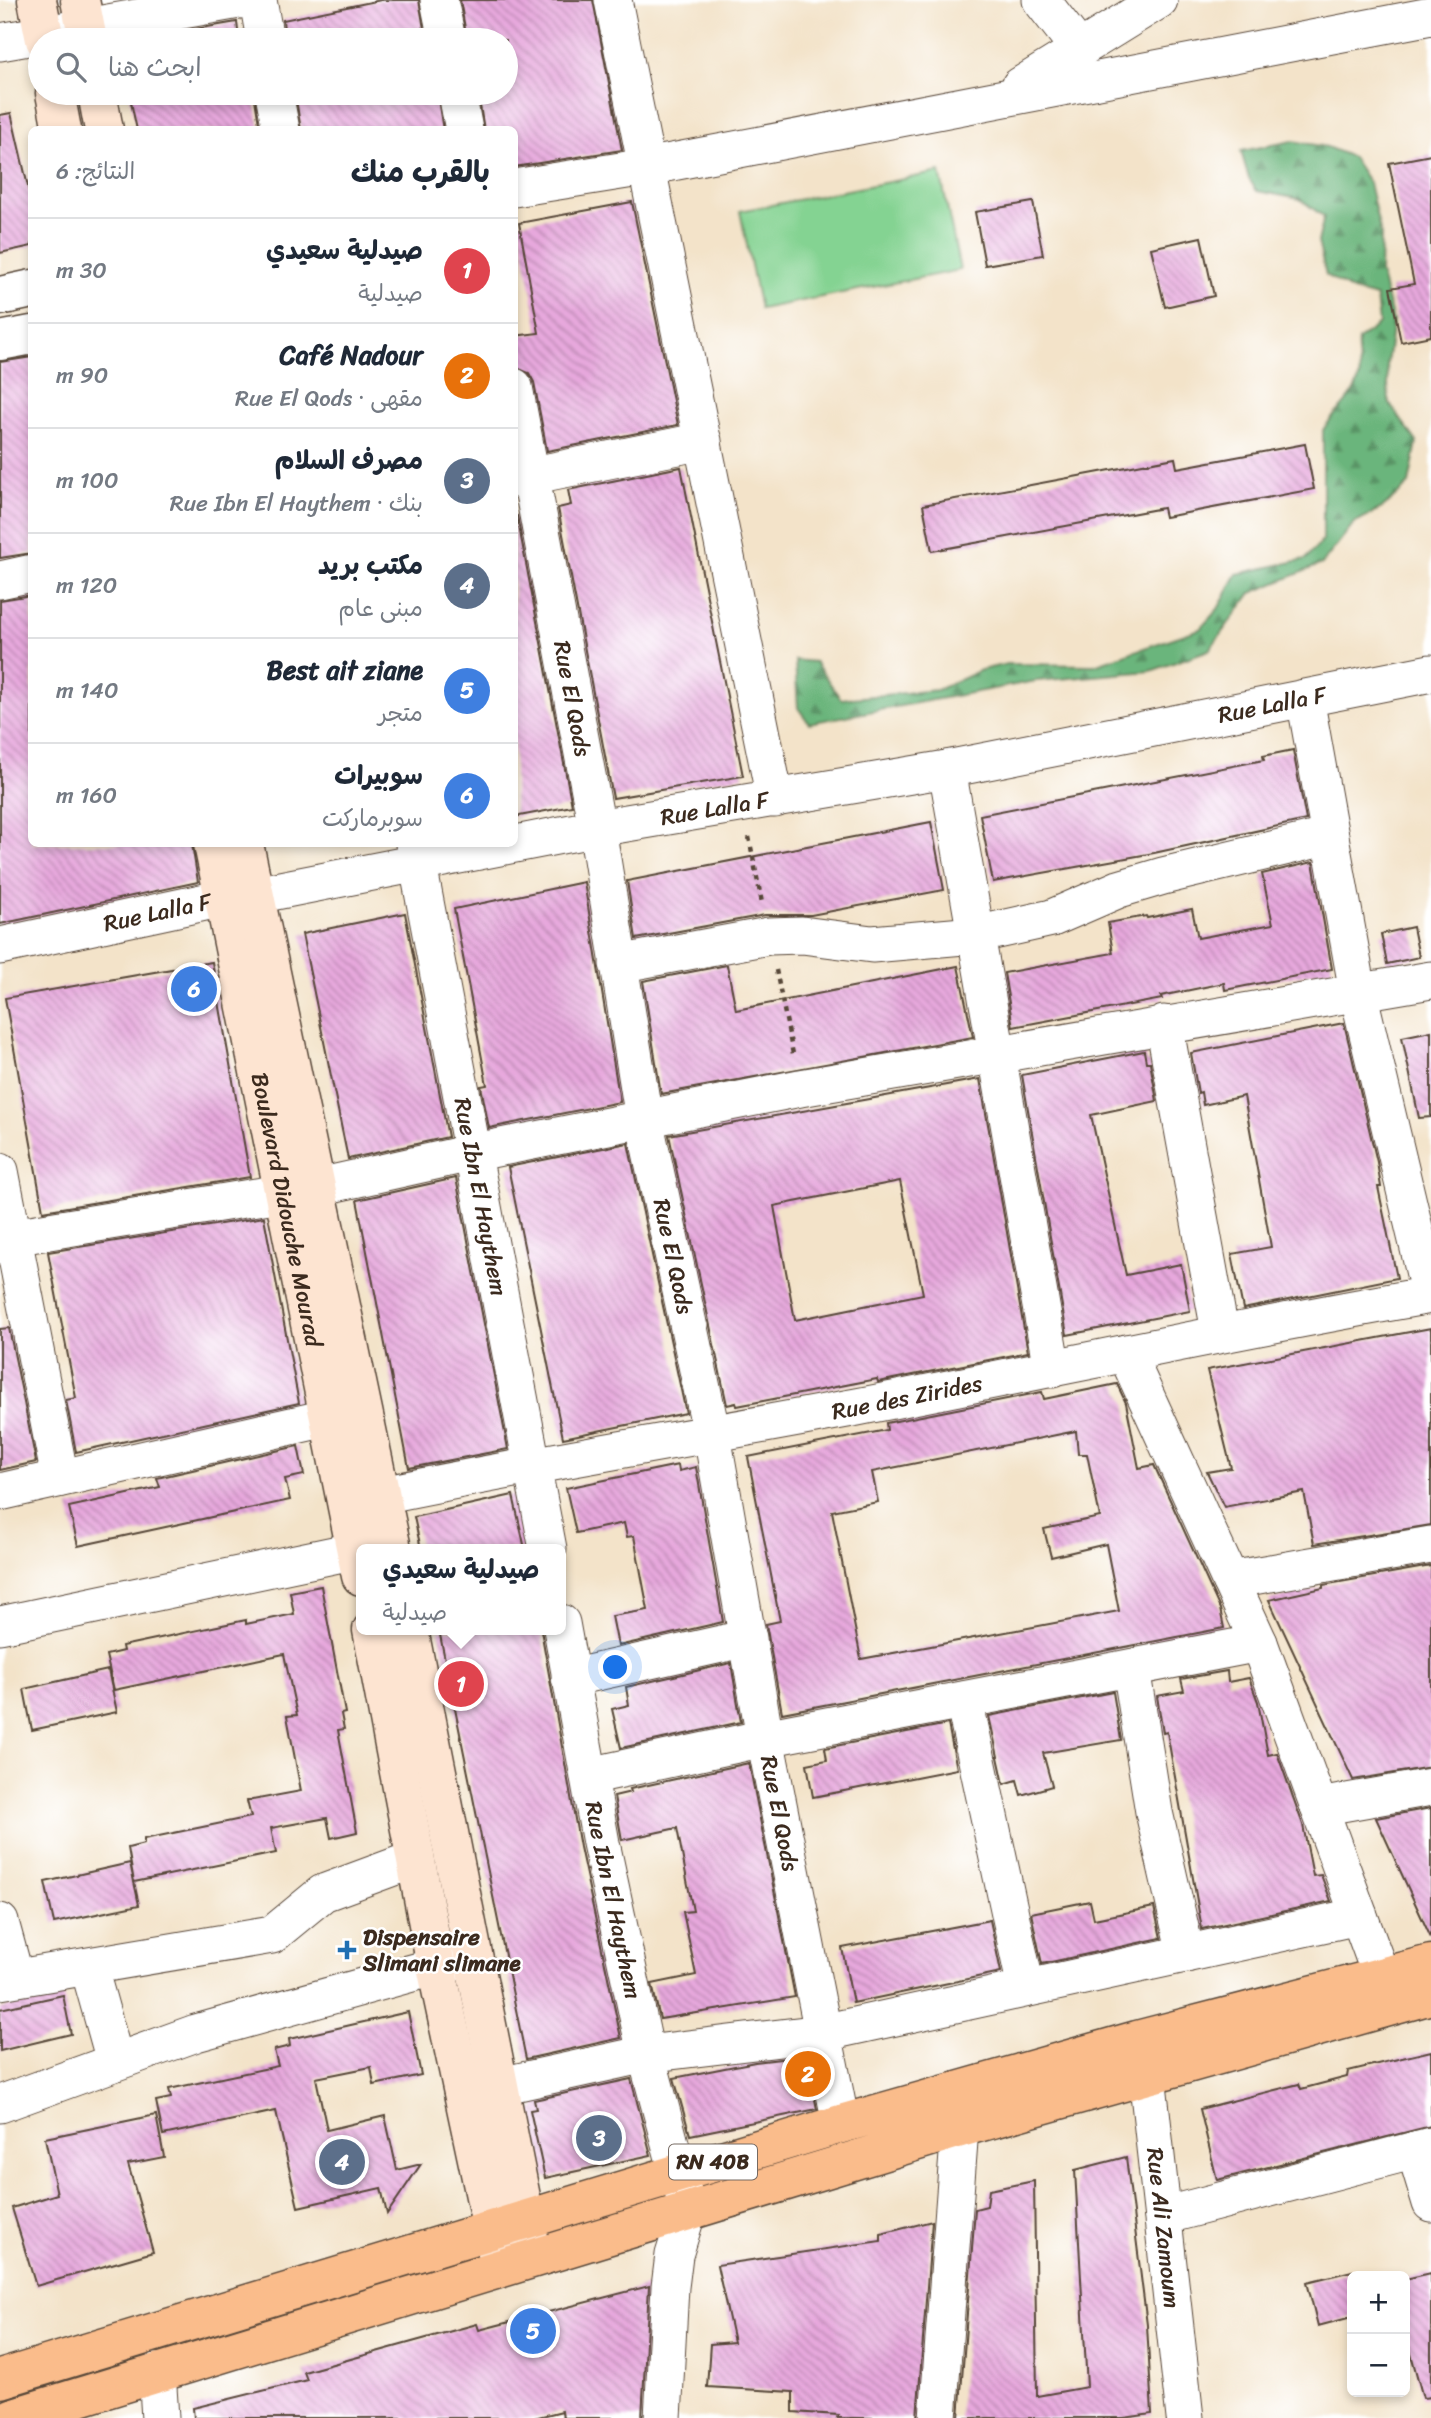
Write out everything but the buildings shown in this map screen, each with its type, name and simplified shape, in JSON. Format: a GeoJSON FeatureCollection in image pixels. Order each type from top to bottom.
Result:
{"type":"FeatureCollection","features":[{"type":"Feature","properties":{"kind":"main road"},"geometry":{"type":"LineString","coordinates":[[57,105],[61,126]]}},
{"type":"Feature","properties":{"kind":"main road"},"geometry":{"type":"LineString","coordinates":[[99,105],[103,126]]}},
{"type":"Feature","properties":{"kind":"main road","name":"Boulevard Didouche Mourad"},"geometry":{"type":"LineString","coordinates":[[214,847],[239,897],[301,1190],[382,1495],[376,1544]]}},
{"type":"Feature","properties":{"kind":"main road","name":"Boulevard Didouche Mourad"},"geometry":{"type":"LineString","coordinates":[[239,897],[244,847]]}},
{"type":"Feature","properties":{"kind":"main road","name":"Boulevard Didouche Mourad"},"geometry":{"type":"LineString","coordinates":[[301,1190],[327,1418],[371,1544]]}},
{"type":"Feature","properties":{"kind":"main road"},"geometry":{"type":"LineString","coordinates":[[373,1635],[436,1966],[481,2090],[517,2264]]}},
{"type":"Feature","properties":{"kind":"main road"},"geometry":{"type":"LineString","coordinates":[[410,1635],[473,1956],[481,2090]]}},
{"type":"Feature","properties":{"kind":"main road","name":"RN 40B"},"geometry":{"type":"LineString","coordinates":[[11,2418],[960,2128],[1142,2057],[1381,1976],[1431,1964]]}},
{"type":"Feature","properties":{"kind":"main road","name":"RN 40B"},"geometry":{"type":"LineString","coordinates":[[0,2379],[841,2124],[1431,1995]]}},
{"type":"Feature","properties":{"kind":"street"},"geometry":{"type":"LineString","coordinates":[[42,24],[84,23],[239,0]]}},
{"type":"Feature","properties":{"kind":"street"},"geometry":{"type":"LineString","coordinates":[[258,0],[263,28]]}},
{"type":"Feature","properties":{"kind":"street"},"geometry":{"type":"LineString","coordinates":[[439,0],[445,28]]}},
{"type":"Feature","properties":{"kind":"street"},"geometry":{"type":"LineString","coordinates":[[613,0],[775,799]]}},
{"type":"Feature","properties":{"kind":"street"},"geometry":{"type":"LineString","coordinates":[[1041,0],[1080,50]]}},
{"type":"Feature","properties":{"kind":"street"},"geometry":{"type":"LineString","coordinates":[[998,100],[1159,0]]}},
{"type":"Feature","properties":{"kind":"street"},"geometry":{"type":"LineString","coordinates":[[518,187],[646,167],[1431,16]]}},
{"type":"Feature","properties":{"kind":"street"},"geometry":{"type":"LineString","coordinates":[[0,42],[28,30]]}},
{"type":"Feature","properties":{"kind":"street"},"geometry":{"type":"LineString","coordinates":[[276,105],[280,126]]}},
{"type":"Feature","properties":{"kind":"street"},"geometry":{"type":"LineString","coordinates":[[459,105],[463,126]]}},
{"type":"Feature","properties":{"kind":"street"},"geometry":{"type":"LineString","coordinates":[[0,296],[28,290]]}},
{"type":"Feature","properties":{"kind":"street"},"geometry":{"type":"LineString","coordinates":[[0,341],[28,336]]}},
{"type":"Feature","properties":{"kind":"street","name":"Rue El Qods"},"geometry":{"type":"LineString","coordinates":[[518,427],[523,477],[597,828],[644,1119],[712,1435],[765,1738],[841,2124]]}},
{"type":"Feature","properties":{"kind":"street"},"geometry":{"type":"LineString","coordinates":[[523,477],[703,441]]}},
{"type":"Feature","properties":{"kind":"street"},"geometry":{"type":"LineString","coordinates":[[0,580],[28,574]]}},
{"type":"Feature","properties":{"kind":"street","name":"Rue Lalla F"},"geometry":{"type":"LineString","coordinates":[[518,839],[947,769],[1431,673]]}},
{"type":"Feature","properties":{"kind":"street"},"geometry":{"type":"LineString","coordinates":[[1305,698],[1358,992],[1431,1295]]}},
{"type":"Feature","properties":{"kind":"street"},"geometry":{"type":"LineString","coordinates":[[947,769],[1052,1369]]}},
{"type":"Feature","properties":{"kind":"street"},"geometry":{"type":"LineString","coordinates":[[618,964],[769,936],[802,935],[873,944],[975,935],[1052,918],[1119,889],[1163,876],[1330,836]]}},
{"type":"Feature","properties":{"kind":"street","name":"Rue Lalla F"},"geometry":{"type":"LineString","coordinates":[[0,946],[239,897],[416,853],[459,847]]}},
{"type":"Feature","properties":{"kind":"street","name":"Rue Ibn El Haythem"},"geometry":{"type":"LineString","coordinates":[[416,853],[547,1544]]}},
{"type":"Feature","properties":{"kind":"street"},"geometry":{"type":"LineString","coordinates":[[7,1238],[301,1190],[471,1153],[800,1088],[1431,980]]}},
{"type":"Feature","properties":{"kind":"street"},"geometry":{"type":"LineString","coordinates":[[1164,1024],[1220,1332]]}},
{"type":"Feature","properties":{"kind":"street"},"geometry":{"type":"LineString","coordinates":[[0,1171],[7,1238],[60,1478]]}},
{"type":"Feature","properties":{"kind":"street","name":"Rue des Zirides"},"geometry":{"type":"LineString","coordinates":[[382,1495],[533,1463],[712,1435],[1052,1369],[1220,1332],[1431,1295]]}},
{"type":"Feature","properties":{"kind":"street"},"geometry":{"type":"LineString","coordinates":[[1126,1353],[1259,1643],[1381,1976]]}},
{"type":"Feature","properties":{"kind":"street"},"geometry":{"type":"LineString","coordinates":[[0,1492],[327,1418]]}},
{"type":"Feature","properties":{"kind":"street"},"geometry":{"type":"LineString","coordinates":[[1230,1580],[1431,1545]]}},
{"type":"Feature","properties":{"kind":"street"},"geometry":{"type":"LineString","coordinates":[[0,1625],[356,1558]]}},
{"type":"Feature","properties":{"kind":"street","name":"Rue Ibn El Haythem"},"geometry":{"type":"LineString","coordinates":[[563,1635],[646,2054],[688,2210]]}},
{"type":"Feature","properties":{"kind":"street"},"geometry":{"type":"LineString","coordinates":[[570,1678],[748,1638]]}},
{"type":"Feature","properties":{"kind":"street"},"geometry":{"type":"LineString","coordinates":[[589,1776],[765,1738],[1259,1643]]}},
{"type":"Feature","properties":{"kind":"street"},"geometry":{"type":"LineString","coordinates":[[1131,1668],[1154,1812],[1186,1954]]}},
{"type":"Feature","properties":{"kind":"street"},"geometry":{"type":"LineString","coordinates":[[964,1700],[1026,1988]]}},
{"type":"Feature","properties":{"kind":"street"},"geometry":{"type":"LineString","coordinates":[[1319,1807],[1431,1787]]}},
{"type":"Feature","properties":{"kind":"street"},"geometry":{"type":"LineString","coordinates":[[0,1923],[8,1979],[89,1968],[272,1935],[323,1893],[415,1859]]}},
{"type":"Feature","properties":{"kind":"street"},"geometry":{"type":"LineString","coordinates":[[481,2090],[646,2054],[822,2033],[1359,1916]]}},
{"type":"Feature","properties":{"kind":"street"},"geometry":{"type":"LineString","coordinates":[[0,2104],[196,2033],[473,1956]]}},
{"type":"Feature","properties":{"kind":"street"},"geometry":{"type":"LineString","coordinates":[[89,1968],[116,2061]]}},
{"type":"Feature","properties":{"kind":"street","name":"Rue Ali Zamoum"},"geometry":{"type":"LineString","coordinates":[[1142,2057],[1185,2418]]}},
{"type":"Feature","properties":{"kind":"street"},"geometry":{"type":"LineString","coordinates":[[938,2418],[960,2128]]}},
{"type":"Feature","properties":{"kind":"street"},"geometry":{"type":"LineString","coordinates":[[1163,2216],[1423,2148],[1431,2203]]}},
{"type":"Feature","properties":{"kind":"street"},"geometry":{"type":"LineString","coordinates":[[663,2418],[670,2287],[674,2255],[688,2210]]}},
{"type":"Feature","properties":{"kind":"street"},"geometry":{"type":"LineString","coordinates":[[157,2372],[160,2418]]}},
{"type":"Feature","properties":{"kind":"green space"},"geometry":{"type":"Polygon","coordinates":[[[1293,141],[1327,147],[1352,157],[1369,183],[1381,235],[1380,272],[1393,321],[1387,364],[1389,403],[1417,442],[1409,484],[1384,507],[1354,523],[1322,564],[1251,593],[1209,650],[1151,671],[1036,681],[809,723],[798,708],[795,660],[815,662],[841,699],[937,690],[981,670],[1007,664],[1094,665],[1200,629],[1218,609],[1237,574],[1306,559],[1323,540],[1323,430],[1356,386],[1360,375],[1358,340],[1379,324],[1376,297],[1353,291],[1326,275],[1318,242],[1324,217],[1300,199],[1257,191],[1249,179],[1241,151],[1293,141]]]}},
{"type":"Feature","properties":{"kind":"green space"},"geometry":{"type":"Polygon","coordinates":[[[940,172],[960,270],[760,309],[740,211],[940,172]]]}},
{"type":"Feature","properties":{"kind":"place","name":"سوبيرات"},"geometry":{"type":"Point","coordinates":[194,989]}},
{"type":"Feature","properties":{"kind":"place","name":"صيدلية سعيدي"},"geometry":{"type":"Point","coordinates":[461,1684]}},
{"type":"Feature","properties":{"kind":"place","name":"Dispensaire Slimani slimane"},"geometry":{"type":"Point","coordinates":[347,1950]}},
{"type":"Feature","properties":{"kind":"place","name":"Café Nadour"},"geometry":{"type":"Point","coordinates":[808,2074]}},
{"type":"Feature","properties":{"kind":"place","name":"مصرف السلام"},"geometry":{"type":"Point","coordinates":[599,2138]}},
{"type":"Feature","properties":{"kind":"place","name":"مكتب بريد"},"geometry":{"type":"Point","coordinates":[342,2162]}},
{"type":"Feature","properties":{"kind":"place","name":"Best ait ziane"},"geometry":{"type":"Point","coordinates":[533,2331]}}]}
